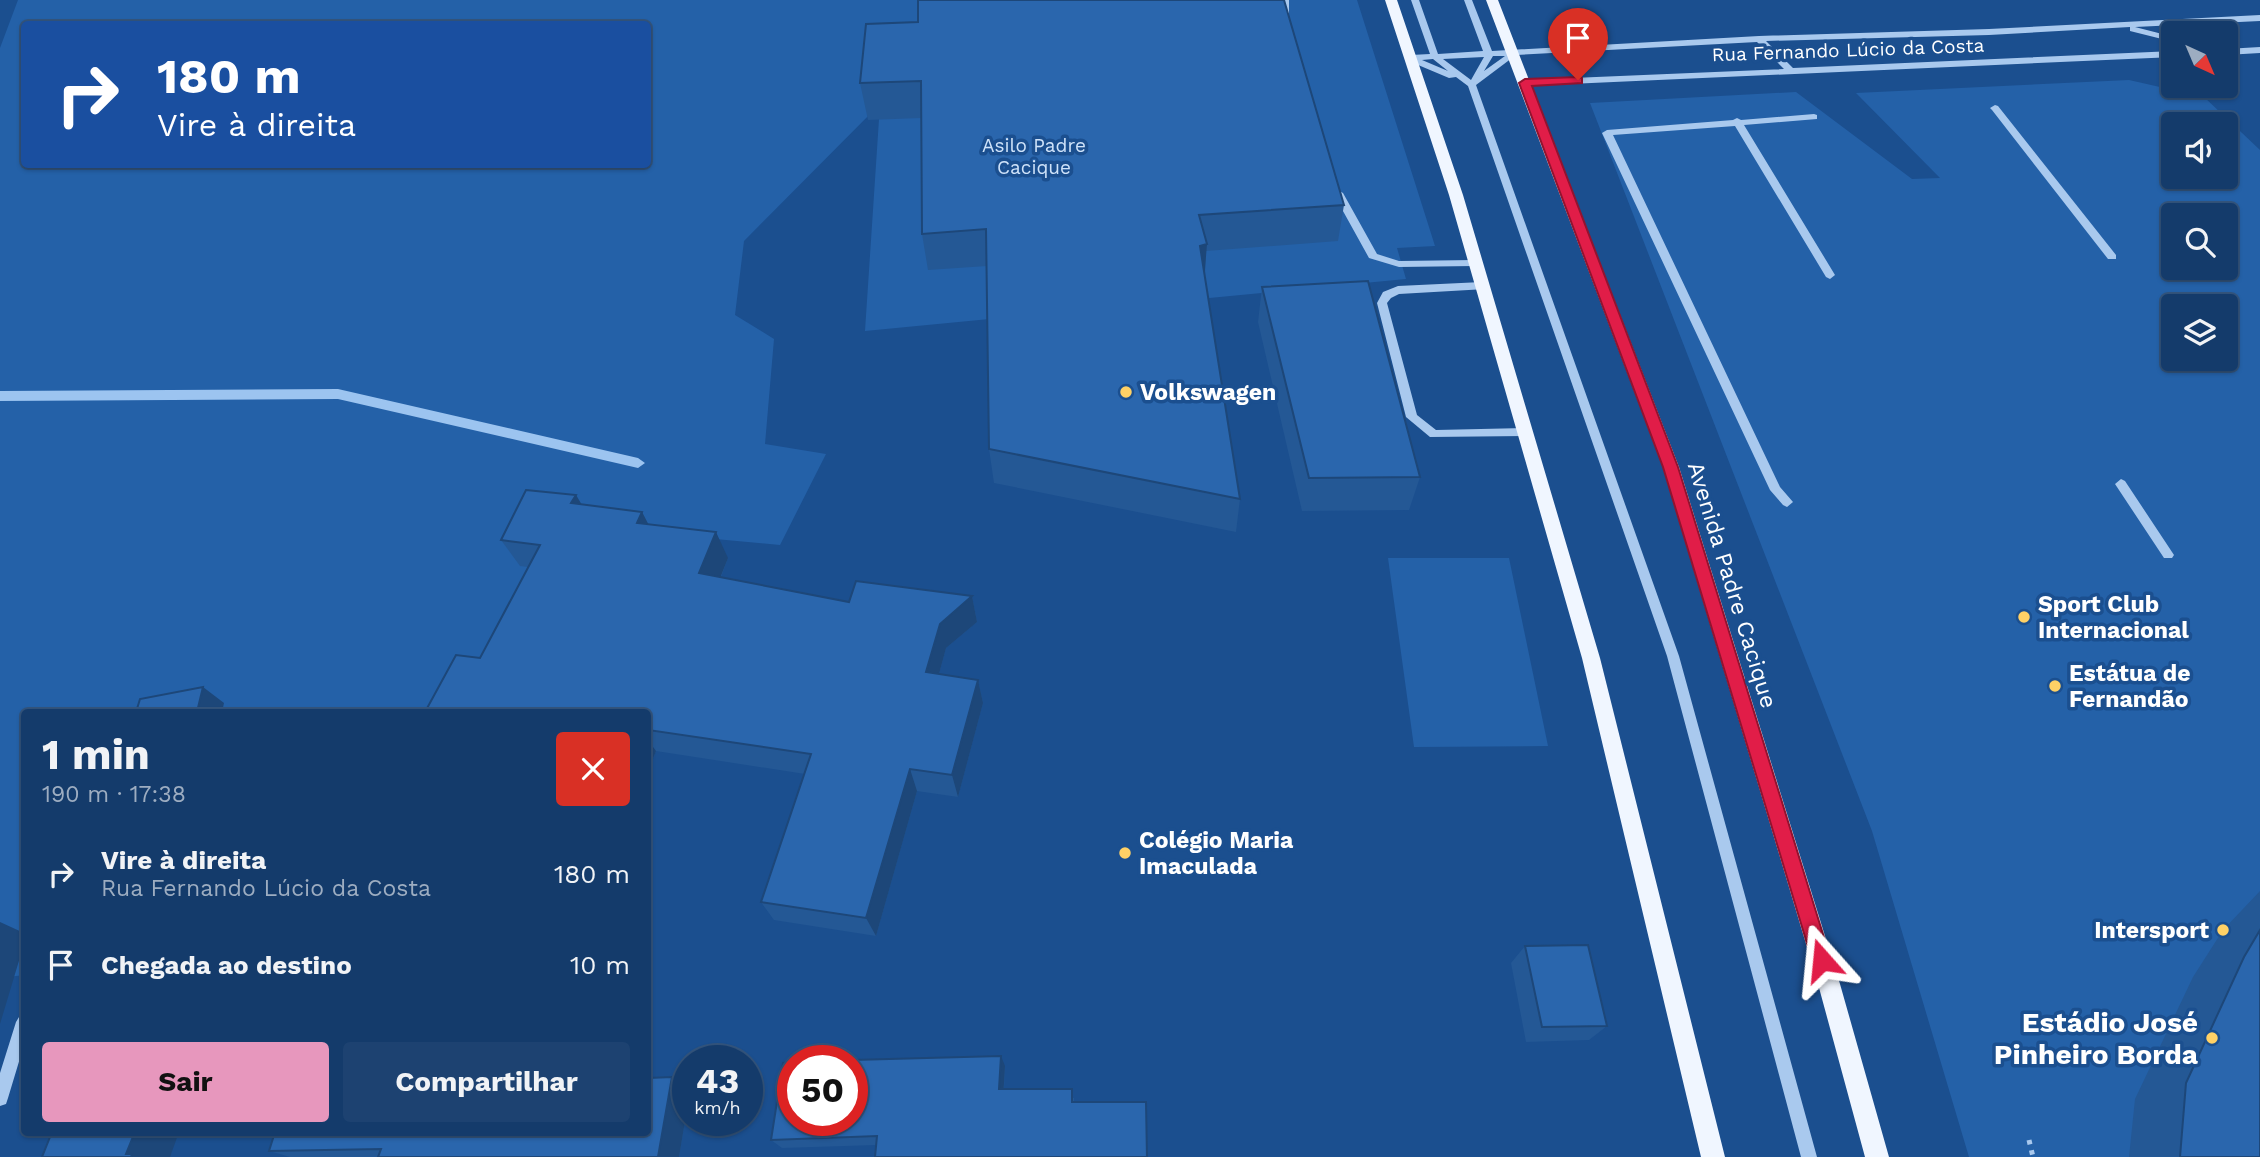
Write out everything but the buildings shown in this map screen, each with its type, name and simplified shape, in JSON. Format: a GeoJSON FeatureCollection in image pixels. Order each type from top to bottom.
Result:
{"type":"FeatureCollection","features":[{"type":"Feature","properties":{"kind":"main road"},"geometry":{"type":"LineString","coordinates":[[1391,0],[1456,195],[1591,658],[1713,1157]]}},
{"type":"Feature","properties":{"kind":"main road","name":"Avenida Padre Cacique"},"geometry":{"type":"LineString","coordinates":[[1492,0],[1671,467],[1829,984],[1877,1157]]}},
{"type":"Feature","properties":{"kind":"street"},"geometry":{"type":"LineString","coordinates":[[1285,0],[1286,29]]}},
{"type":"Feature","properties":{"kind":"street"},"geometry":{"type":"LineString","coordinates":[[1415,0],[1435,57],[1472,85],[1673,656],[1809,1157]]}},
{"type":"Feature","properties":{"kind":"street"},"geometry":{"type":"LineString","coordinates":[[1468,0],[1489,54],[1472,85]]}},
{"type":"Feature","properties":{"kind":"street","name":"Rua Fernando Lúcio da Costa"},"geometry":{"type":"LineString","coordinates":[[1410,58],[1759,39],[2124,26],[2260,18]]}},
{"type":"Feature","properties":{"kind":"street"},"geometry":{"type":"LineString","coordinates":[[2124,26],[2161,36]]}},
{"type":"Feature","properties":{"kind":"street"},"geometry":{"type":"LineString","coordinates":[[1759,39],[1790,70]]}},
{"type":"Feature","properties":{"kind":"street"},"geometry":{"type":"LineString","coordinates":[[2238,51],[2260,50]]}},
{"type":"Feature","properties":{"kind":"street"},"geometry":{"type":"LineString","coordinates":[[1472,85],[1513,53]]}},
{"type":"Feature","properties":{"kind":"street","name":"Rua Fernando Lúcio da Costa"},"geometry":{"type":"LineString","coordinates":[[1525,83],[2161,55]]}},
{"type":"Feature","properties":{"kind":"street"},"geometry":{"type":"LineString","coordinates":[[1410,58],[1472,85]]}},
{"type":"Feature","properties":{"kind":"street"},"geometry":{"type":"LineString","coordinates":[[1994,108],[2112,257]]}},
{"type":"Feature","properties":{"kind":"street"},"geometry":{"type":"LineString","coordinates":[[1787,502],[1776,490],[1607,133],[1814,117]]}},
{"type":"Feature","properties":{"kind":"street"},"geometry":{"type":"LineString","coordinates":[[1737,121],[1830,275]]}},
{"type":"Feature","properties":{"kind":"street"},"geometry":{"type":"LineString","coordinates":[[1332,178],[1373,256],[1399,264],[1474,263]]}},
{"type":"Feature","properties":{"kind":"street"},"geometry":{"type":"LineString","coordinates":[[1482,286],[1398,290],[1387,295],[1382,303],[1403,390],[1412,417],[1434,433],[1525,432]]}},
{"type":"Feature","properties":{"kind":"street"},"geometry":{"type":"LineString","coordinates":[[2121,484],[2168,555]]}},
{"type":"Feature","properties":{"kind":"street"},"geometry":{"type":"LineString","coordinates":[[0,1098],[21,1032]]}},
{"type":"Feature","properties":{"kind":"path"},"geometry":{"type":"LineString","coordinates":[[2029,1140],[2033,1157]]}},
{"type":"Feature","properties":{"kind":"green space","name":"Asilo Padre Cacique"},"geometry":{"type":"Polygon","coordinates":[[[18,0],[1357,0],[1435,246],[1397,248],[1406,279],[865,331],[880,104],[744,241],[735,315],[774,339],[765,444],[826,454],[780,545],[553,524],[528,709],[21,709],[21,975],[0,978],[0,48],[18,0]]]}},
{"type":"Feature","properties":{"kind":"green space","name":"Sport Club Internacional"},"geometry":{"type":"Polygon","coordinates":[[[2129,80],[2161,87],[2161,98],[2205,98],[2220,112],[2161,112],[2161,189],[2238,189],[2238,129],[2260,150],[2260,1157],[1969,1157],[1872,831],[1590,103],[1796,92],[1912,179],[1940,178],[1856,93],[2129,80]]]}},
{"type":"Feature","properties":{"kind":"green space"},"geometry":{"type":"Polygon","coordinates":[[[1388,558],[1509,558],[1548,746],[1414,747],[1388,558]]]}},
{"type":"Feature","properties":{"kind":"waterway"},"geometry":{"type":"LineString","coordinates":[[0,396],[338,394],[638,463]]}},
{"type":"Feature","properties":{"kind":"place","name":"Volkswagen"},"geometry":{"type":"Point","coordinates":[1126,392]}},
{"type":"Feature","properties":{"kind":"place","name":"Sport Club Internacional"},"geometry":{"type":"Point","coordinates":[2024,617]}},
{"type":"Feature","properties":{"kind":"place","name":"Estátua de Fernandão"},"geometry":{"type":"Point","coordinates":[2055,686]}},
{"type":"Feature","properties":{"kind":"place","name":"Colégio Maria Imaculada"},"geometry":{"type":"Point","coordinates":[1125,853]}},
{"type":"Feature","properties":{"kind":"place","name":"Intersport"},"geometry":{"type":"Point","coordinates":[2223,930]}},
{"type":"Feature","properties":{"kind":"place","name":"Estádio José Pinheiro Borda"},"geometry":{"type":"Point","coordinates":[2212,1038]}},
{"type":"Feature","properties":{"kind":"route"},"geometry":{"type":"LineString","coordinates":[[1578,80],[1525,83],[1671,467],[1822,960]]}}]}
